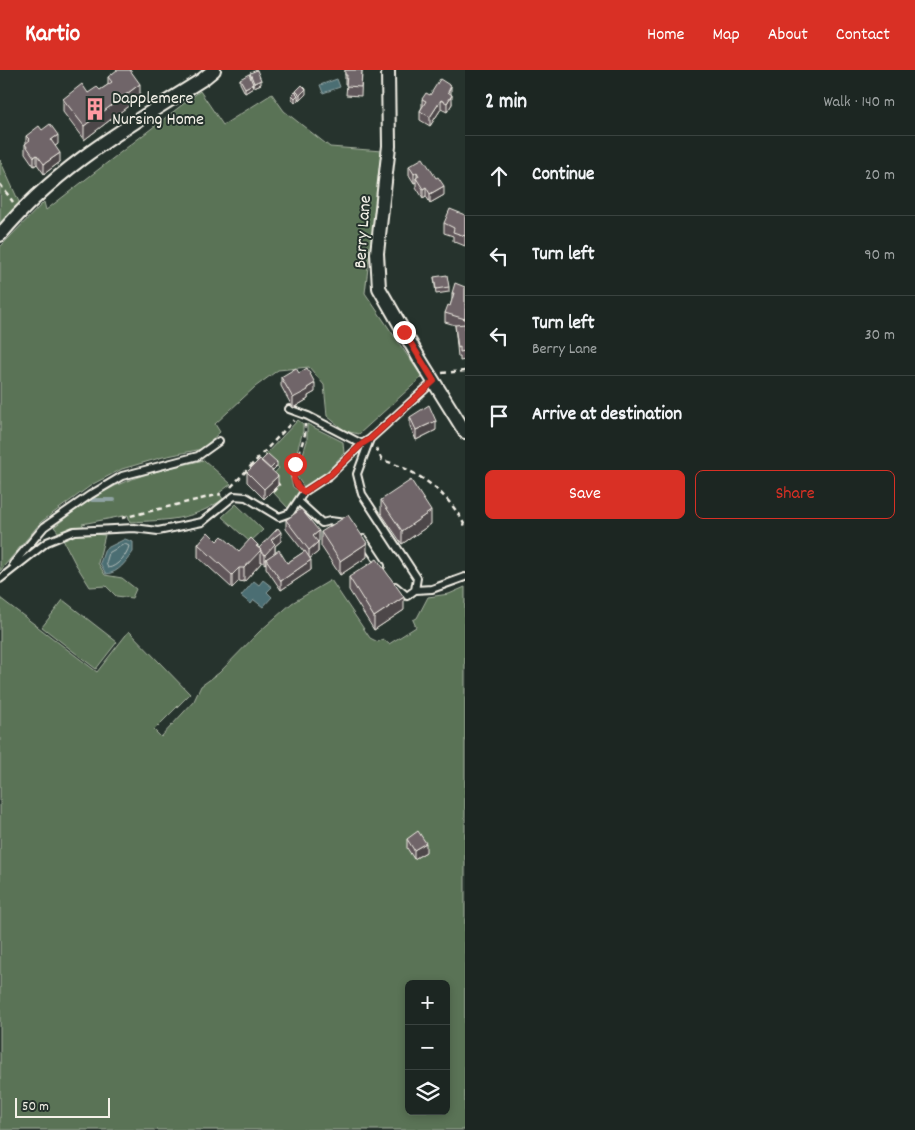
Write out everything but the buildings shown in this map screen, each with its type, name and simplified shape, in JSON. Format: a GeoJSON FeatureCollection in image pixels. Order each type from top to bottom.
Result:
{"type":"FeatureCollection","features":[{"type":"Feature","properties":{"kind":"street"},"geometry":{"type":"LineString","coordinates":[[0,235],[20,211],[96,146],[203,79],[214,70]]}},
{"type":"Feature","properties":{"kind":"street","name":"Berry Lane"},"geometry":{"type":"LineString","coordinates":[[388,70],[389,146],[377,253],[379,288],[465,432]]}},
{"type":"Feature","properties":{"kind":"lane"},"geometry":{"type":"LineString","coordinates":[[2,577],[47,542],[74,531],[134,528],[158,531],[202,522],[234,496],[246,497],[279,517],[290,513],[304,492],[330,475],[362,444],[372,438],[432,378]]}},
{"type":"Feature","properties":{"kind":"lane"},"geometry":{"type":"LineString","coordinates":[[289,409],[362,444]]}},
{"type":"Feature","properties":{"kind":"lane"},"geometry":{"type":"LineString","coordinates":[[372,438],[357,474],[362,494],[417,578],[416,590]]}},
{"type":"Feature","properties":{"kind":"lane"},"geometry":{"type":"LineString","coordinates":[[2,577],[44,527],[90,495],[122,476],[198,456],[219,441]]}},
{"type":"Feature","properties":{"kind":"lane"},"geometry":{"type":"LineString","coordinates":[[298,501],[322,523],[330,521],[352,524]]}},
{"type":"Feature","properties":{"kind":"lane"},"geometry":{"type":"LineString","coordinates":[[357,531],[398,591],[407,596],[416,590],[432,589],[465,577]]}},
{"type":"Feature","properties":{"kind":"path"},"geometry":{"type":"LineString","coordinates":[[0,184],[20,211]]}},
{"type":"Feature","properties":{"kind":"path"},"geometry":{"type":"LineString","coordinates":[[432,378],[465,371]]}},
{"type":"Feature","properties":{"kind":"path"},"geometry":{"type":"LineString","coordinates":[[112,520],[171,508],[224,493],[255,463],[300,414],[306,426],[305,434],[292,477],[295,485],[304,492]]}},
{"type":"Feature","properties":{"kind":"path"},"geometry":{"type":"LineString","coordinates":[[372,438],[382,460],[412,472],[440,491],[457,509],[465,526]]}},
{"type":"Feature","properties":{"kind":"path"},"geometry":{"type":"LineString","coordinates":[[271,477],[279,485],[273,492]]}},
{"type":"Feature","properties":{"kind":"green space"},"geometry":{"type":"Polygon","coordinates":[[[200,91],[223,125],[272,94],[284,111],[330,147],[382,151],[365,293],[422,377],[359,434],[345,431],[327,416],[324,385],[309,367],[278,370],[255,387],[215,424],[220,432],[202,449],[163,457],[122,469],[93,484],[41,522],[0,571],[0,247],[44,202],[46,210],[200,91]]]}},
{"type":"Feature","properties":{"kind":"green space"},"geometry":{"type":"Polygon","coordinates":[[[0,160],[20,204],[0,227],[0,160]]]}},
{"type":"Feature","properties":{"kind":"green space"},"geometry":{"type":"Polygon","coordinates":[[[298,420],[303,424],[303,431],[290,475],[293,487],[299,491],[288,508],[273,492],[279,485],[271,477],[279,468],[265,455],[298,420]]]}},
{"type":"Feature","properties":{"kind":"green space"},"geometry":{"type":"Polygon","coordinates":[[[307,424],[343,442],[344,453],[326,473],[304,487],[296,476],[307,441],[307,424]]]}},
{"type":"Feature","properties":{"kind":"green space"},"geometry":{"type":"Polygon","coordinates":[[[204,460],[231,484],[219,493],[223,499],[212,506],[200,512],[167,520],[130,522],[128,515],[82,524],[93,534],[105,535],[98,563],[105,575],[122,578],[136,589],[132,598],[116,596],[106,586],[90,587],[60,534],[54,527],[91,500],[126,481],[204,460]]]}},
{"type":"Feature","properties":{"kind":"green space"},"geometry":{"type":"Polygon","coordinates":[[[236,504],[263,530],[250,542],[222,517],[236,504]]]}},
{"type":"Feature","properties":{"kind":"green space"},"geometry":{"type":"Polygon","coordinates":[[[331,580],[370,638],[378,642],[383,639],[389,644],[416,627],[413,620],[417,618],[428,597],[449,594],[465,587],[465,1130],[0,1130],[0,598],[97,672],[129,631],[190,694],[154,730],[161,737],[194,701],[201,686],[219,673],[259,632],[292,603],[331,580]]]}},
{"type":"Feature","properties":{"kind":"green space"},"geometry":{"type":"Polygon","coordinates":[[[63,600],[117,642],[96,669],[42,627],[63,600]]]}},
{"type":"Feature","properties":{"kind":"water"},"geometry":{"type":"Polygon","coordinates":[[[337,79],[340,87],[323,93],[320,85],[337,79]]]}},
{"type":"Feature","properties":{"kind":"water"},"geometry":{"type":"Polygon","coordinates":[[[125,539],[133,542],[133,552],[118,569],[106,574],[100,563],[105,549],[125,539]]]}},
{"type":"Feature","properties":{"kind":"water"},"geometry":{"type":"Polygon","coordinates":[[[263,580],[272,587],[267,592],[272,597],[263,607],[254,600],[251,604],[241,596],[254,581],[259,585],[263,580]]]}},
{"type":"Feature","properties":{"kind":"waterway"},"geometry":{"type":"LineString","coordinates":[[92,500],[114,500]]}},
{"type":"Feature","properties":{"kind":"place","name":"Dapplemere Nursing Home"},"geometry":{"type":"Point","coordinates":[95,109]}},
{"type":"Feature","properties":{"kind":"route"},"geometry":{"type":"LineString","coordinates":[[295,464],[292,477],[295,485],[304,492],[330,475],[362,444],[370,439],[434,381],[404,332]]}}]}
